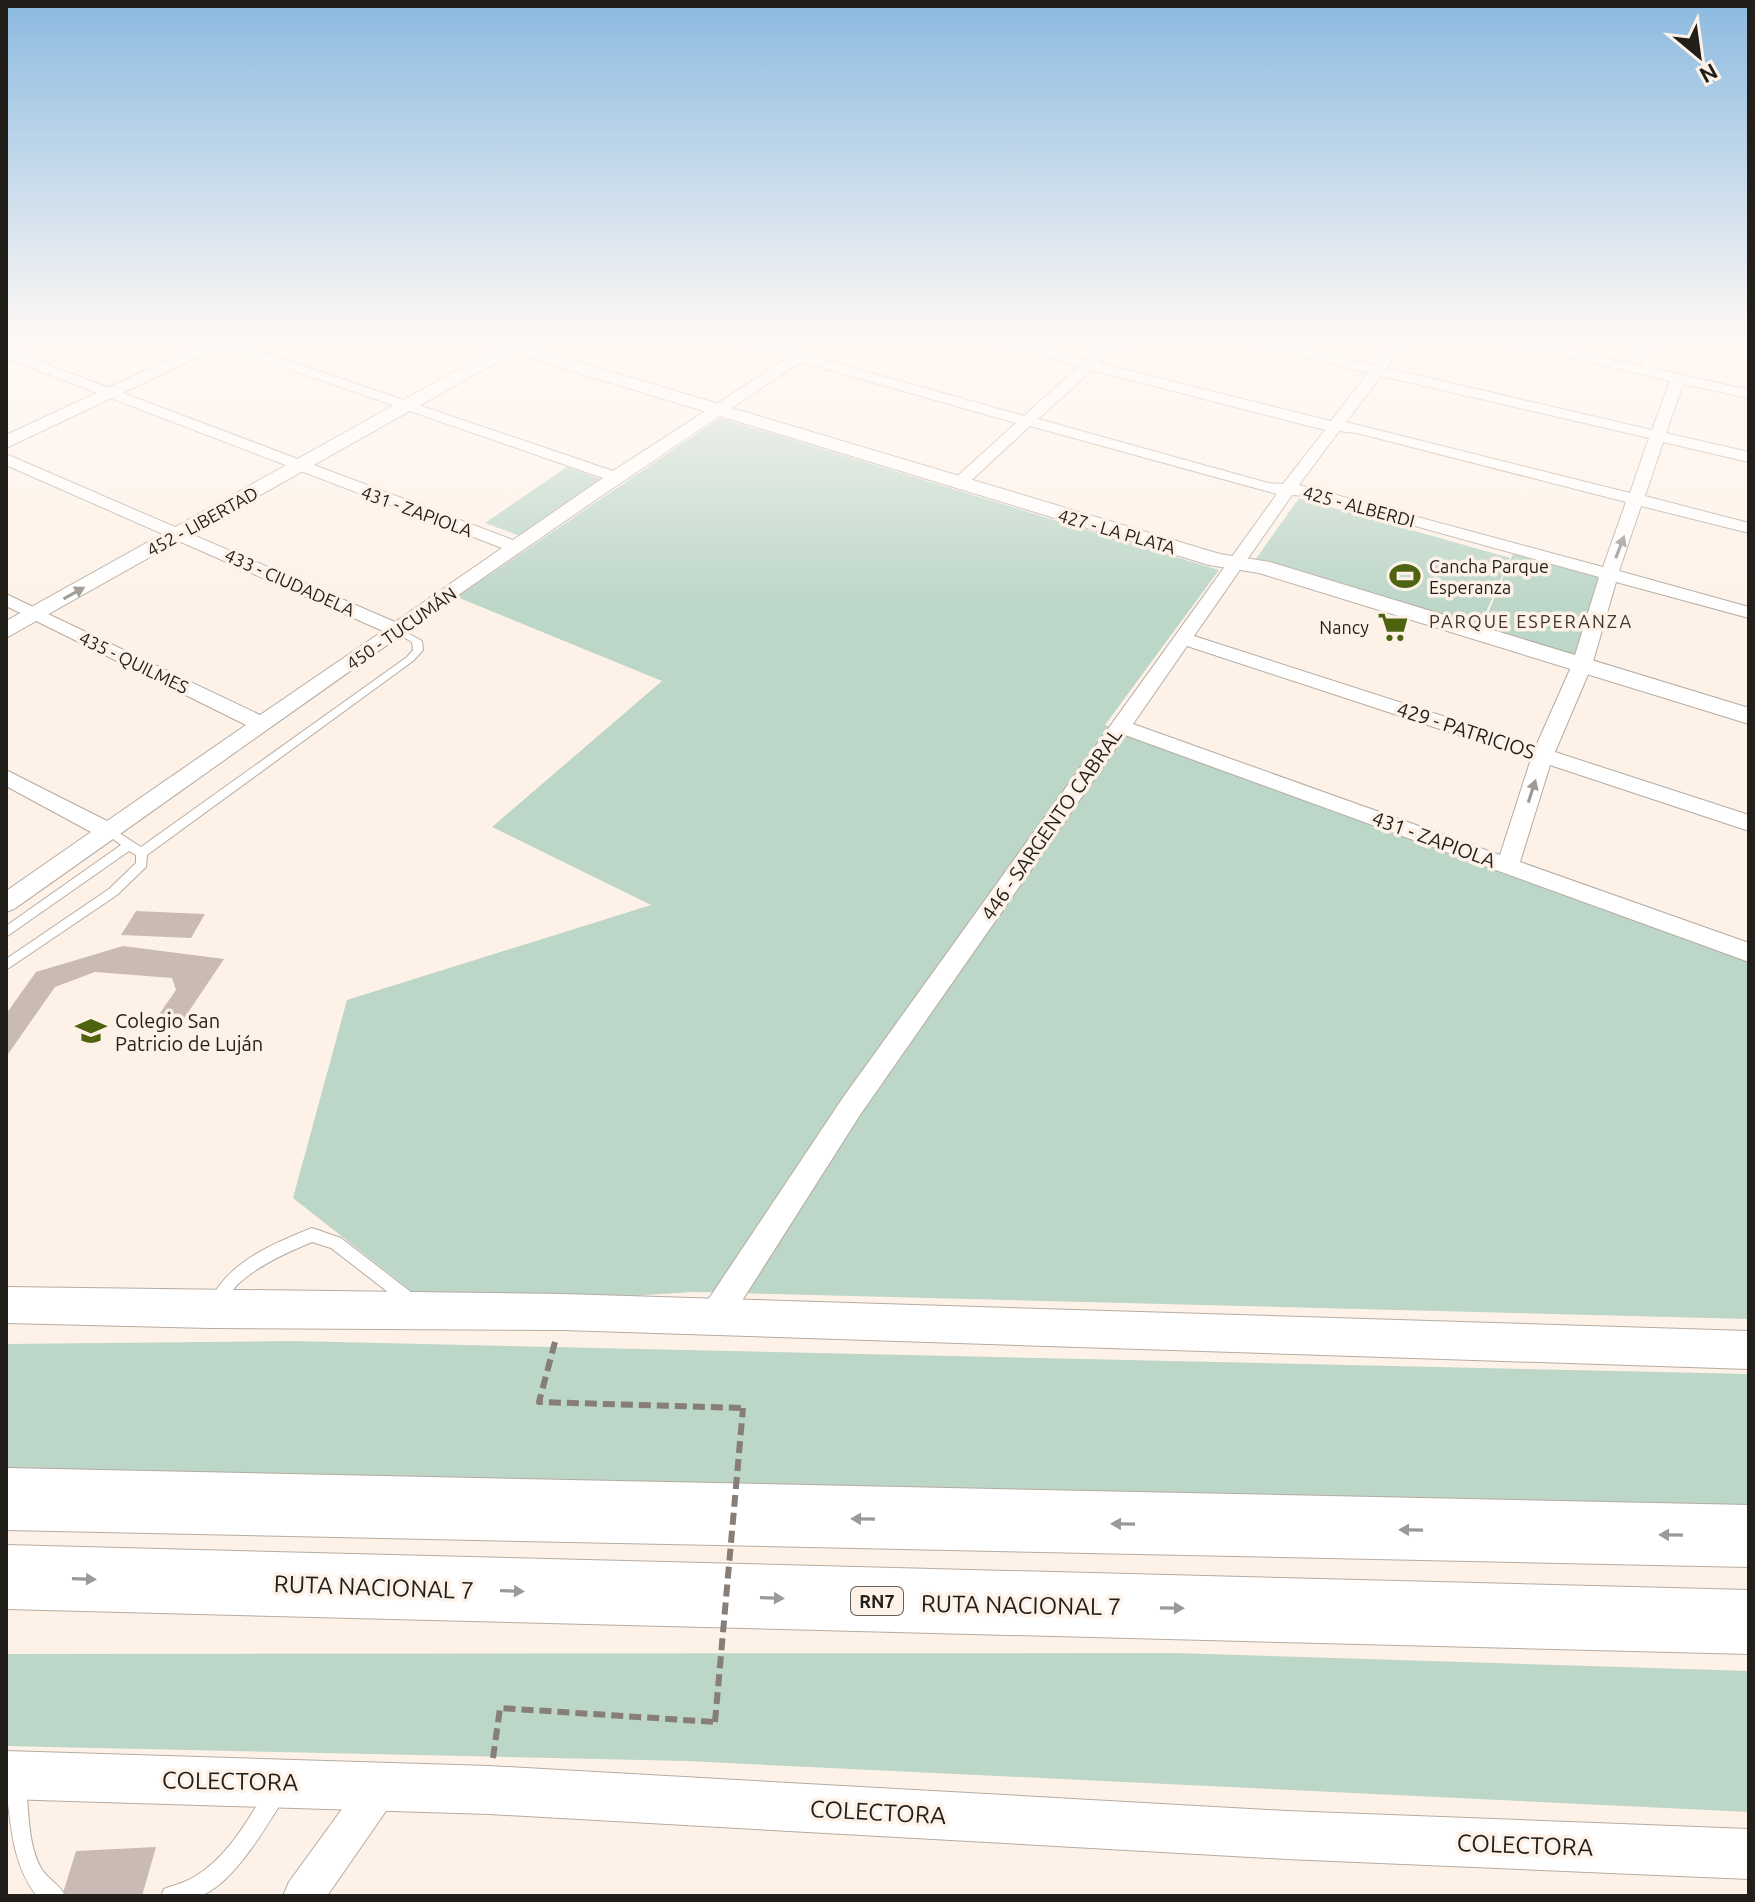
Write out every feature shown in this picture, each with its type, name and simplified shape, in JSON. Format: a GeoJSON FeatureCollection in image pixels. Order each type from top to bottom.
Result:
{"type":"FeatureCollection","features":[{"type":"Feature","properties":{"kind":"highway"},"geometry":{"type":"LineString","coordinates":[[6,1499],[1749,1536]]}},
{"type":"Feature","properties":{"kind":"highway","name":"RUTA NACIONAL 7"},"geometry":{"type":"LineString","coordinates":[[6,1577],[1749,1622]]}},
{"type":"Feature","properties":{"kind":"street"},"geometry":{"type":"LineString","coordinates":[[6,442],[35,429]]}},
{"type":"Feature","properties":{"kind":"street","name":"431 - ZAPIOLA"},"geometry":{"type":"LineString","coordinates":[[200,429],[515,547]]}},
{"type":"Feature","properties":{"kind":"street","name":"452 - LIBERTAD"},"geometry":{"type":"LineString","coordinates":[[6,631],[366,429]]}},
{"type":"Feature","properties":{"kind":"street"},"geometry":{"type":"LineString","coordinates":[[476,429],[615,477]]}},
{"type":"Feature","properties":{"kind":"street","name":"450 - TUCUMÁN"},"geometry":{"type":"LineString","coordinates":[[6,903],[615,477],[692,429]]}},
{"type":"Feature","properties":{"kind":"street","name":"427 - LA PLATA"},"geometry":{"type":"LineString","coordinates":[[778,429],[1235,564],[1262,567],[1749,716]]}},
{"type":"Feature","properties":{"kind":"street"},"geometry":{"type":"LineString","coordinates":[[958,484],[1019,429]]}},
{"type":"Feature","properties":{"kind":"street","name":"425 - ALBERDI"},"geometry":{"type":"LineString","coordinates":[[1060,429],[1267,488],[1308,491],[1749,613]]}},
{"type":"Feature","properties":{"kind":"street","name":"446 - SARGENTO CABRAL"},"geometry":{"type":"LineString","coordinates":[[715,1316],[851,1107],[1288,489],[1335,429]]}},
{"type":"Feature","properties":{"kind":"street"},"geometry":{"type":"LineString","coordinates":[[1360,429],[1749,528]]}},
{"type":"Feature","properties":{"kind":"street"},"geometry":{"type":"LineString","coordinates":[[1632,429],[1749,457]]}},
{"type":"Feature","properties":{"kind":"street"},"geometry":{"type":"LineString","coordinates":[[1508,865],[1543,755],[1582,665],[1609,574],[1661,429]]}},
{"type":"Feature","properties":{"kind":"street","name":"433 - CIUDADELA"},"geometry":{"type":"LineString","coordinates":[[6,459],[397,630]]}},
{"type":"Feature","properties":{"kind":"street","name":"435 - QUILMES"},"geometry":{"type":"LineString","coordinates":[[6,599],[263,725]]}},
{"type":"Feature","properties":{"kind":"street","name":"429 - PATRICIOS"},"geometry":{"type":"LineString","coordinates":[[1182,638],[1749,823]]}},
{"type":"Feature","properties":{"kind":"street","name":"431 - ZAPIOLA"},"geometry":{"type":"LineString","coordinates":[[1119,726],[1749,953]]}},
{"type":"Feature","properties":{"kind":"street"},"geometry":{"type":"LineString","coordinates":[[6,777],[109,832]]}},
{"type":"Feature","properties":{"kind":"street"},"geometry":{"type":"LineString","coordinates":[[6,1305],[210,1310],[563,1312],[1749,1350]]}},
{"type":"Feature","properties":{"kind":"street","name":"COLECTORA"},"geometry":{"type":"LineString","coordinates":[[10,1775],[382,1785],[1286,1835],[1749,1854]]}},
{"type":"Feature","properties":{"kind":"street"},"geometry":{"type":"LineString","coordinates":[[303,1896],[382,1785]]}},
{"type":"Feature","properties":{"kind":"lane"},"geometry":{"type":"LineString","coordinates":[[141,853],[410,659],[418,650],[417,641],[397,630]]}},
{"type":"Feature","properties":{"kind":"lane"},"geometry":{"type":"LineString","coordinates":[[109,832],[141,853]]}},
{"type":"Feature","properties":{"kind":"lane"},"geometry":{"type":"LineString","coordinates":[[6,932],[129,845]]}},
{"type":"Feature","properties":{"kind":"lane"},"geometry":{"type":"LineString","coordinates":[[6,965],[113,892],[142,864],[141,853]]}},
{"type":"Feature","properties":{"kind":"lane"},"geometry":{"type":"LineString","coordinates":[[210,1310],[232,1280],[274,1251],[312,1235],[336,1243],[423,1311]]}},
{"type":"Feature","properties":{"kind":"lane"},"geometry":{"type":"LineString","coordinates":[[10,1775],[27,1856],[44,1890],[55,1896]]}},
{"type":"Feature","properties":{"kind":"lane"},"geometry":{"type":"LineString","coordinates":[[171,1896],[200,1886],[221,1869],[242,1847],[282,1782]]}},
{"type":"Feature","properties":{"kind":"path"},"geometry":{"type":"LineString","coordinates":[[489,1790],[500,1708],[715,1722],[743,1408],[539,1402],[563,1312]]}},
{"type":"Feature","properties":{"kind":"green space"},"geometry":{"type":"Polygon","coordinates":[[[704,429],[755,429],[1219,570],[1105,725],[1749,957],[1749,1319],[694,1292],[433,1308],[293,1198],[347,1000],[651,905],[492,827],[662,681],[457,597],[704,429]]]}},
{"type":"Feature","properties":{"kind":"green space"},"geometry":{"type":"Polygon","coordinates":[[[567,467],[603,480],[520,536],[485,523],[567,467]]]}},
{"type":"Feature","properties":{"kind":"green space","name":"Cancha Parque Esperanza"},"geometry":{"type":"Polygon","coordinates":[[[1299,498],[1510,558],[1479,628],[1255,560],[1299,498]]]}},
{"type":"Feature","properties":{"kind":"green space"},"geometry":{"type":"Polygon","coordinates":[[[1513,554],[1600,578],[1574,657],[1481,630],[1513,554]]]}},
{"type":"Feature","properties":{"kind":"green space"},"geometry":{"type":"Polygon","coordinates":[[[292,1341],[1749,1374],[1749,1506],[6,1472],[6,1344],[292,1341]]]}},
{"type":"Feature","properties":{"kind":"green space"},"geometry":{"type":"Polygon","coordinates":[[[1173,1653],[1749,1671],[1749,1812],[686,1761],[6,1746],[6,1654],[1173,1653]]]}},
{"type":"Feature","properties":{"kind":"building"},"geometry":{"type":"Polygon","coordinates":[[[136,911],[205,914],[191,938],[121,935],[136,911]]]}},
{"type":"Feature","properties":{"kind":"building"},"geometry":{"type":"Polygon","coordinates":[[[123,946],[224,959],[177,1029],[151,1026],[176,990],[172,978],[95,972],[55,987],[6,1057],[6,1014],[36,972],[123,946]]]}},
{"type":"Feature","properties":{"kind":"building"},"geometry":{"type":"Polygon","coordinates":[[[156,1847],[142,1896],[62,1896],[76,1851],[156,1847]]]}},
{"type":"Feature","properties":{"kind":"place","name":"Cancha Parque Esperanza"},"geometry":{"type":"Point","coordinates":[1405,576]}},
{"type":"Feature","properties":{"kind":"place","name":"Nancy"},"geometry":{"type":"Point","coordinates":[1393,627]}},
{"type":"Feature","properties":{"kind":"place","name":"Colegio San Patricio de Luján"},"geometry":{"type":"Point","coordinates":[91,1031]}},
{"type":"Feature","properties":{"kind":"district","name":"PARQUE ESPERANZA"},"geometry":{"type":"Point","coordinates":[1531,621]}}]}
